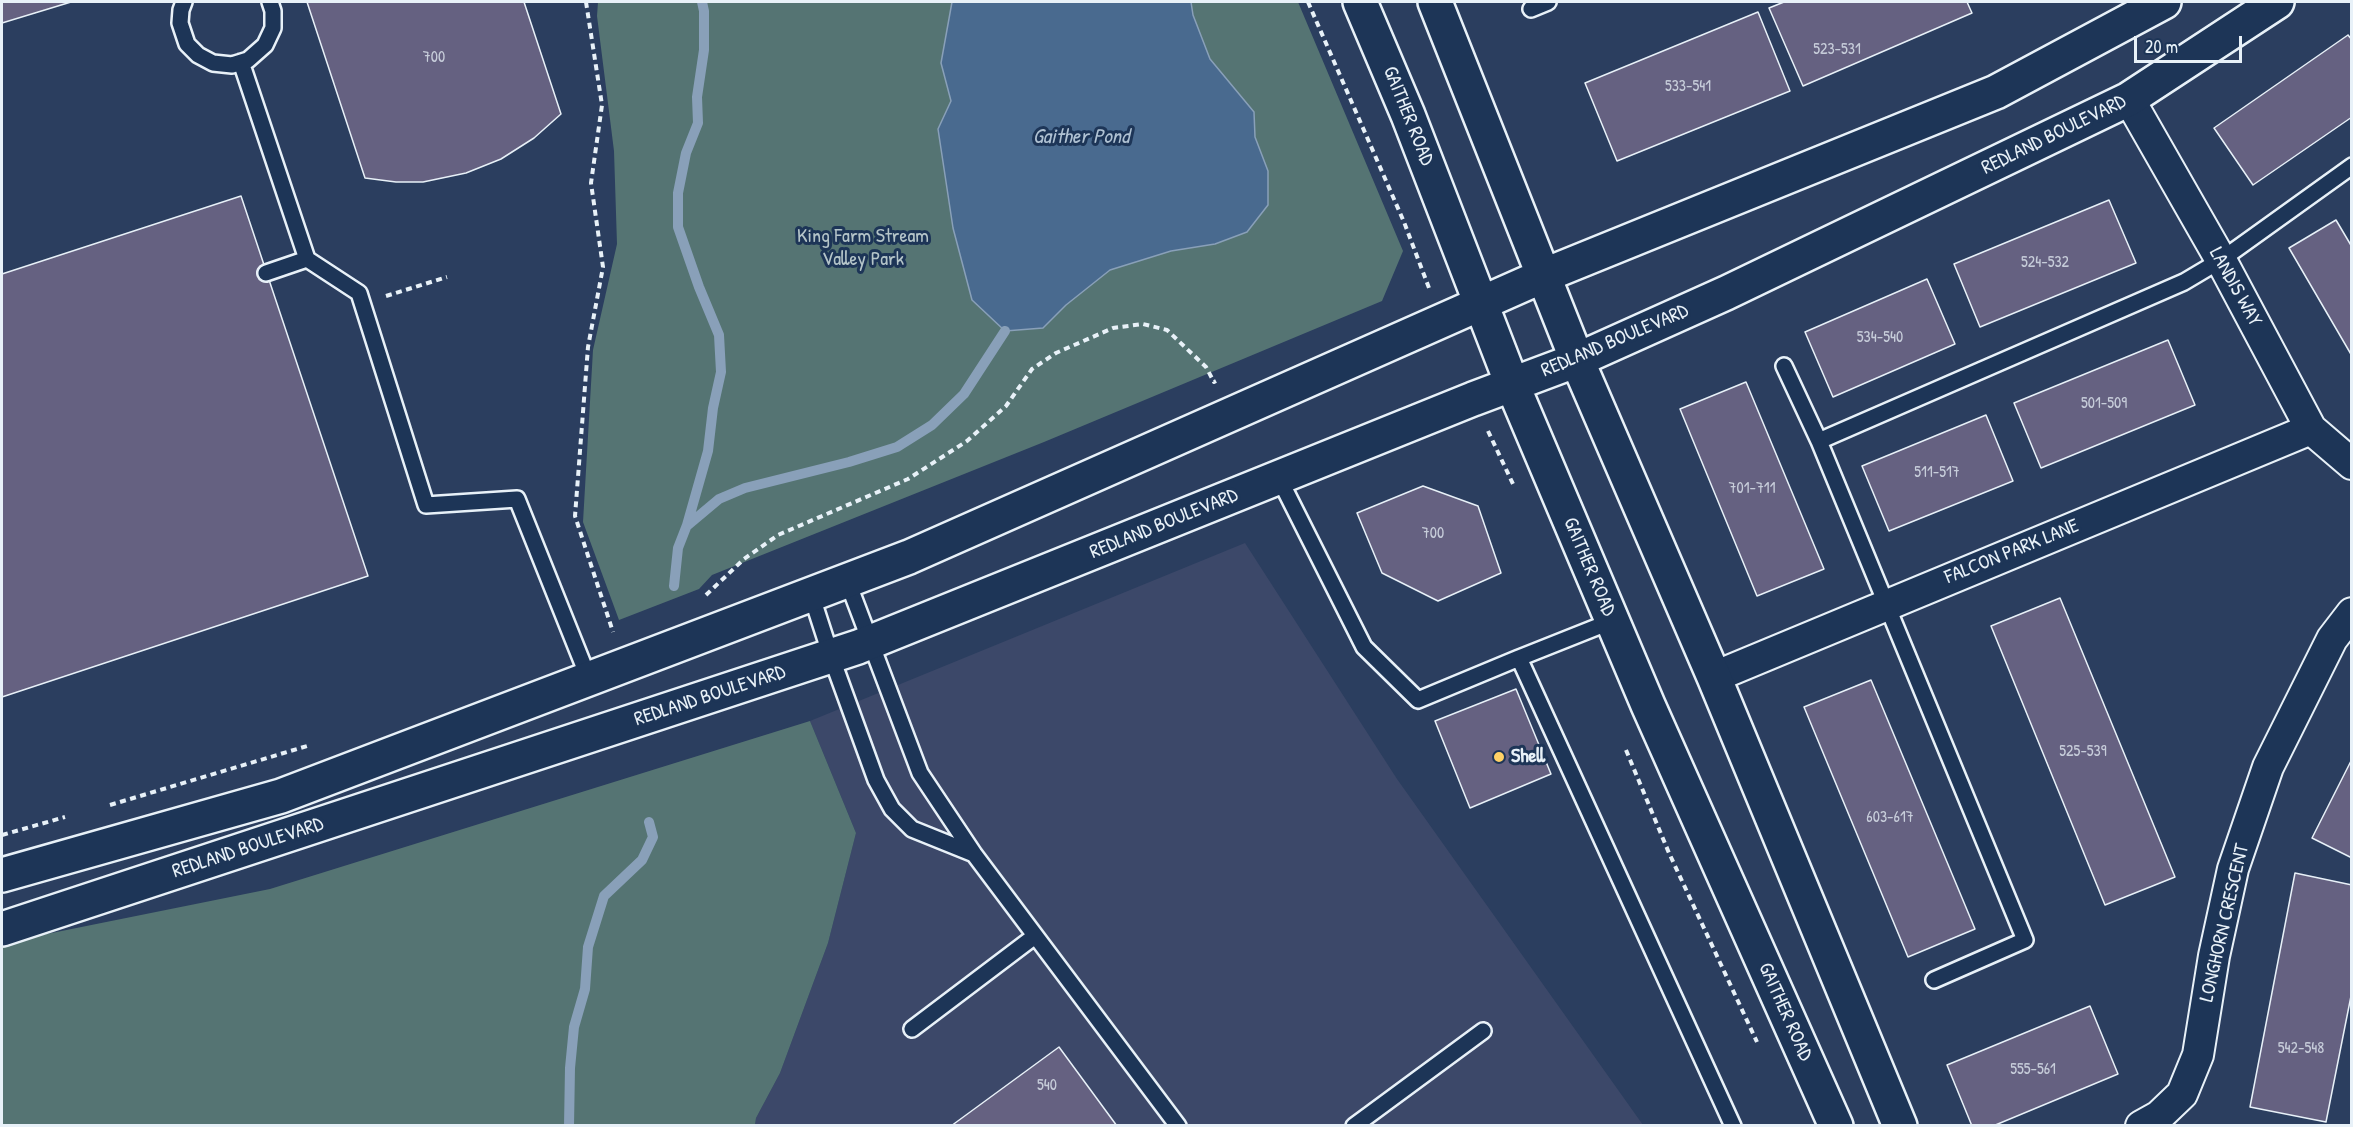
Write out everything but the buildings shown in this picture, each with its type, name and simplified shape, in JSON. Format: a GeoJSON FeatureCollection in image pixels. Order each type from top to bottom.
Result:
{"type":"FeatureCollection","features":[{"type":"Feature","properties":{"kind":"main road","name":"GAITHER ROAD"},"geometry":{"type":"LineString","coordinates":[[1360,2],[1408,115],[1512,384],[1612,621],[1836,1125]]}},
{"type":"Feature","properties":{"kind":"main road"},"geometry":{"type":"LineString","coordinates":[[1435,2],[1577,360],[1714,677],[1900,1125]]}},
{"type":"Feature","properties":{"kind":"main road","name":"REDLAND BOULEVARD"},"geometry":{"type":"LineString","coordinates":[[2,875],[280,796],[909,557],[1545,275],[1996,92],[2164,2]]}},
{"type":"Feature","properties":{"kind":"main road","name":"REDLAND BOULEVARD"},"geometry":{"type":"LineString","coordinates":[[2,929],[871,642],[1279,477],[1577,360],[1747,283],[2129,99],[2277,2]]}},
{"type":"Feature","properties":{"kind":"street","name":"LANDIS WAY"},"geometry":{"type":"LineString","coordinates":[[2129,99],[2221,260],[2311,429],[2352,464]]}},
{"type":"Feature","properties":{"kind":"street","name":"FALCON PARK LANE"},"geometry":{"type":"LineString","coordinates":[[1714,677],[1885,604],[2311,429]]}},
{"type":"Feature","properties":{"kind":"street","name":"LONGHORN CRESCENT"},"geometry":{"type":"LineString","coordinates":[[2141,1125],[2159,1116],[2182,1094],[2198,1055],[2214,956],[2233,869],[2268,767],[2332,639],[2352,613]]}},
{"type":"Feature","properties":{"kind":"lane"},"geometry":{"type":"LineString","coordinates":[[184,2],[180,23],[183,34],[193,49],[198,55],[213,63],[232,65],[248,60],[266,45],[273,28],[273,11],[270,2]]}},
{"type":"Feature","properties":{"kind":"lane"},"geometry":{"type":"LineString","coordinates":[[1531,9],[1548,2]]}},
{"type":"Feature","properties":{"kind":"lane"},"geometry":{"type":"LineString","coordinates":[[242,62],[307,259],[359,293],[426,505],[517,499],[590,678]]}},
{"type":"Feature","properties":{"kind":"lane"},"geometry":{"type":"LineString","coordinates":[[1819,441],[2145,301],[2184,282],[2221,260],[2352,166]]}},
{"type":"Feature","properties":{"kind":"lane"},"geometry":{"type":"LineString","coordinates":[[266,273],[307,259]]}},
{"type":"Feature","properties":{"kind":"lane"},"geometry":{"type":"LineString","coordinates":[[1784,366],[1819,441],[2025,940],[1934,980]]}},
{"type":"Feature","properties":{"kind":"lane"},"geometry":{"type":"LineString","coordinates":[[1279,477],[1364,646],[1418,700],[1612,621]]}},
{"type":"Feature","properties":{"kind":"lane"},"geometry":{"type":"LineString","coordinates":[[847,580],[921,773],[974,854],[1178,1125]]}},
{"type":"Feature","properties":{"kind":"lane"},"geometry":{"type":"LineString","coordinates":[[811,594],[876,780],[892,809],[912,829],[974,854]]}},
{"type":"Feature","properties":{"kind":"lane"},"geometry":{"type":"LineString","coordinates":[[1519,658],[1733,1125]]}},
{"type":"Feature","properties":{"kind":"lane"},"geometry":{"type":"LineString","coordinates":[[912,1029],[1035,936]]}},
{"type":"Feature","properties":{"kind":"lane"},"geometry":{"type":"LineString","coordinates":[[1354,1125],[1483,1031]]}},
{"type":"Feature","properties":{"kind":"path"},"geometry":{"type":"LineString","coordinates":[[586,2],[602,105],[591,183],[603,267],[588,347],[575,516],[613,633]]}},
{"type":"Feature","properties":{"kind":"path"},"geometry":{"type":"LineString","coordinates":[[362,303],[447,277]]}},
{"type":"Feature","properties":{"kind":"path"},"geometry":{"type":"LineString","coordinates":[[706,596],[744,559],[778,536],[908,479],[967,441],[1006,406],[1032,369],[1056,353],[1113,328],[1143,324],[1167,330],[1206,367],[1214,382],[1225,377]]}},
{"type":"Feature","properties":{"kind":"path"},"geometry":{"type":"LineString","coordinates":[[577,647],[623,628]]}},
{"type":"Feature","properties":{"kind":"path"},"geometry":{"type":"LineString","coordinates":[[102,807],[314,743]]}},
{"type":"Feature","properties":{"kind":"path"},"geometry":{"type":"LineString","coordinates":[[2,835],[69,816]]}},
{"type":"Feature","properties":{"kind":"shaded area"},"geometry":{"type":"Polygon","coordinates":[[[1245,543],[1397,779],[1643,1125],[755,1126],[756,1118],[780,1073],[828,943],[856,833],[810,721],[1245,543]]]}},
{"type":"Feature","properties":{"kind":"green space","name":"King Farm Stream Valley Park"},"geometry":{"type":"Polygon","coordinates":[[[598,2],[1298,2],[1403,251],[1382,301],[1044,442],[712,575],[699,589],[619,620],[583,522],[593,350],[617,244],[614,151],[597,16],[598,2]]]}},
{"type":"Feature","properties":{"kind":"green space"},"geometry":{"type":"Polygon","coordinates":[[[810,721],[856,833],[828,943],[780,1073],[756,1118],[755,1125],[2,1126],[2,943],[270,889],[810,721]]]}},
{"type":"Feature","properties":{"kind":"water","name":"Gaither Pond"},"geometry":{"type":"Polygon","coordinates":[[[952,2],[1191,2],[1193,15],[1210,59],[1254,112],[1255,137],[1268,171],[1268,205],[1247,232],[1215,244],[1171,251],[1110,270],[1066,305],[1043,328],[1005,331],[972,300],[953,228],[938,129],[951,101],[941,63],[952,2]]]}},
{"type":"Feature","properties":{"kind":"waterway"},"geometry":{"type":"LineString","coordinates":[[674,586],[678,548],[687,525],[708,451],[713,408],[721,372],[719,335],[678,227],[678,193],[686,153],[698,123],[697,97],[704,50],[702,2]]}},
{"type":"Feature","properties":{"kind":"waterway"},"geometry":{"type":"LineString","coordinates":[[688,525],[719,499],[745,488],[849,462],[897,447],[932,425],[964,394],[1005,331]]}},
{"type":"Feature","properties":{"kind":"waterway"},"geometry":{"type":"LineString","coordinates":[[569,1126],[570,1068],[574,1027],[585,989],[588,947],[604,896],[642,860],[653,837],[649,822]]}},
{"type":"Feature","properties":{"kind":"place","name":"Shell"},"geometry":{"type":"Point","coordinates":[1499,757]}}]}
